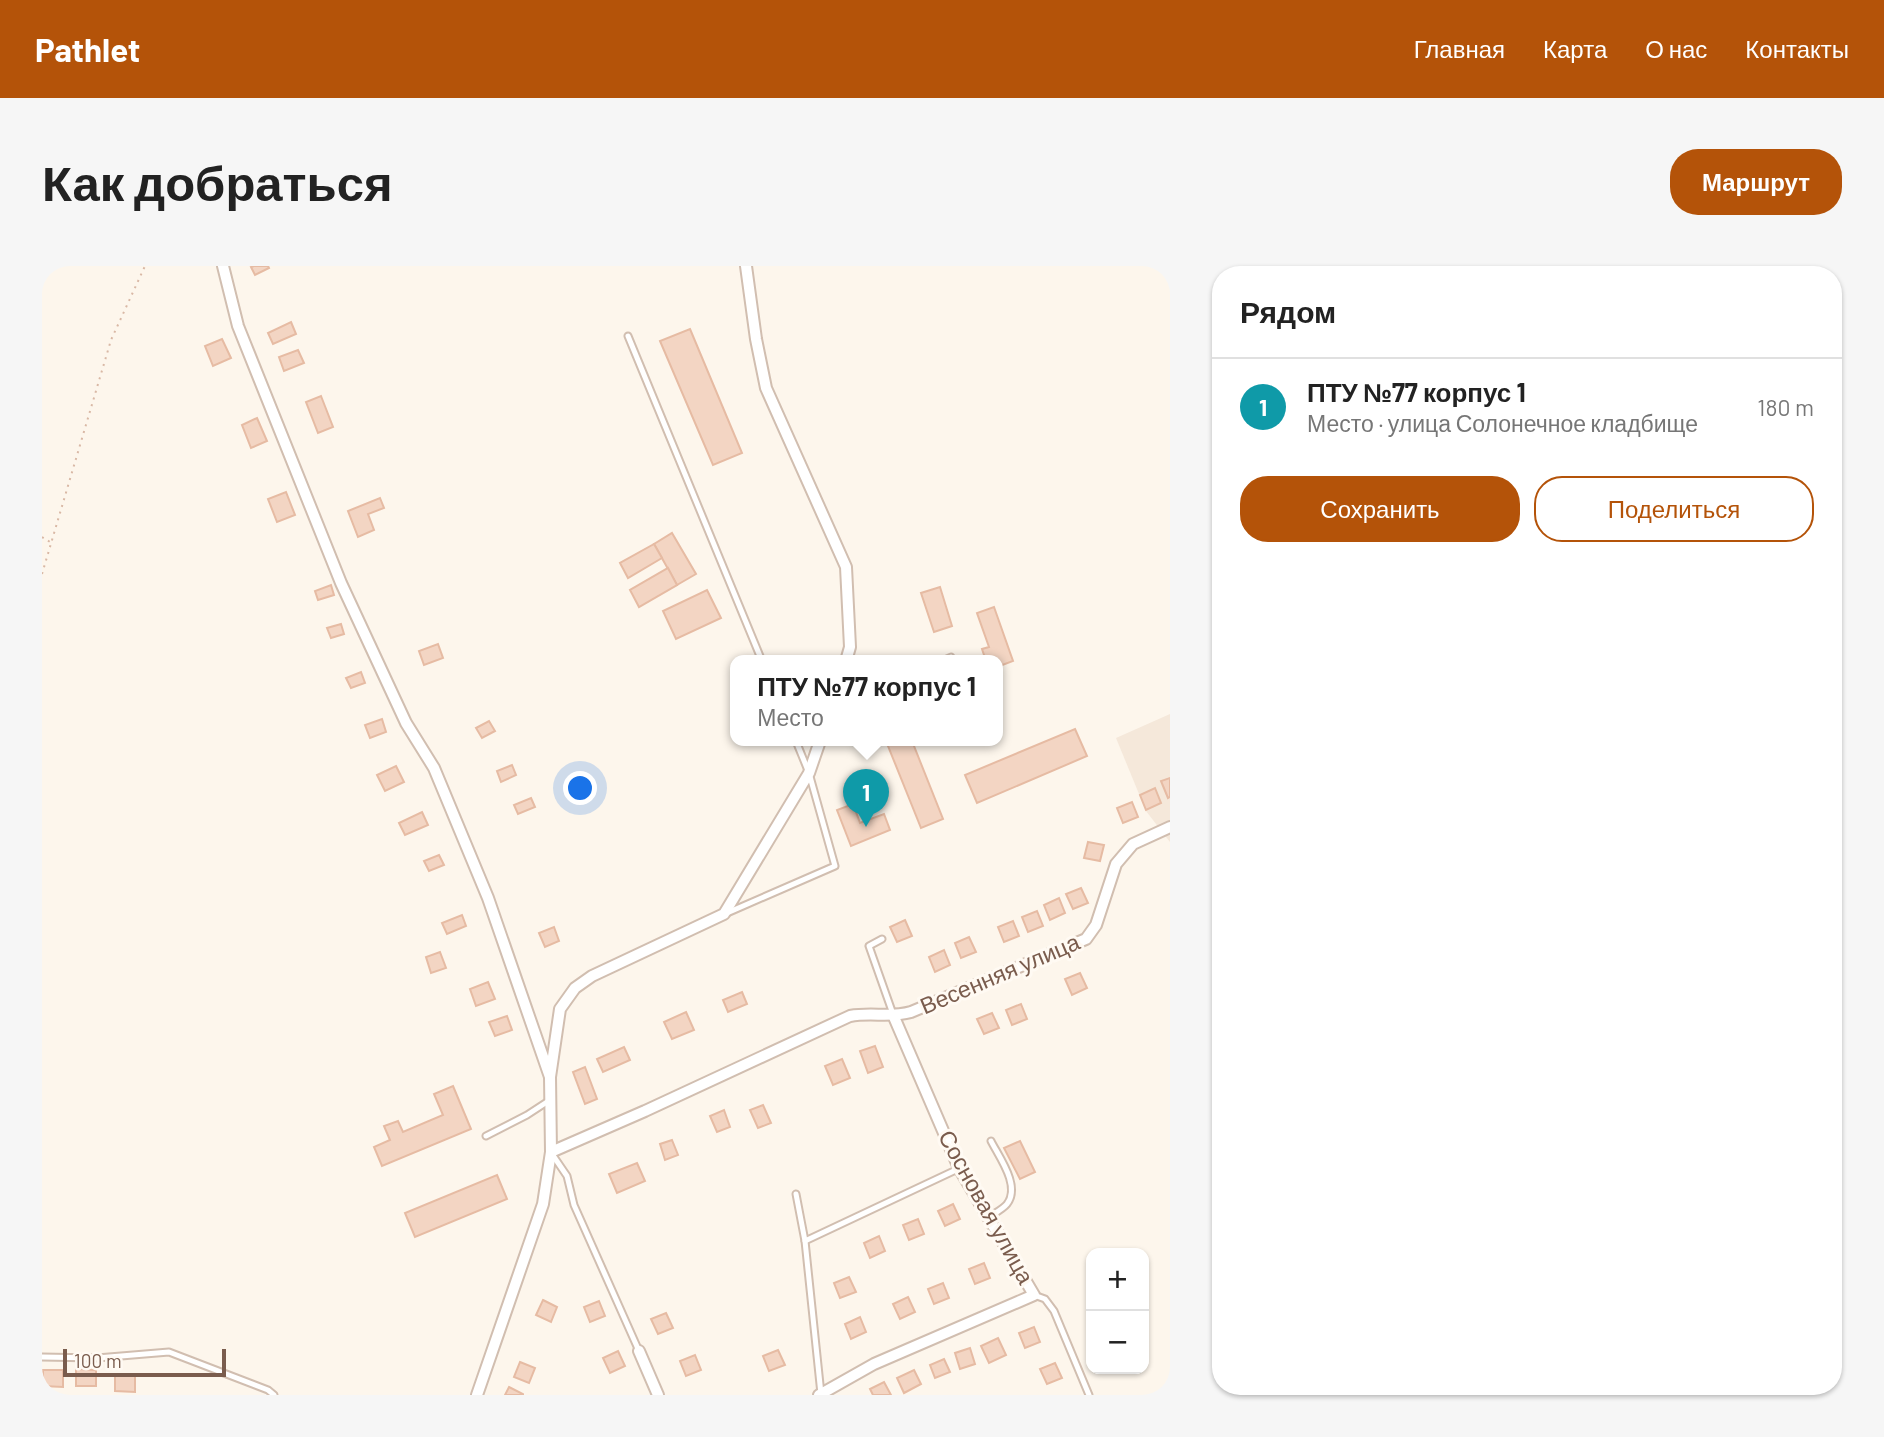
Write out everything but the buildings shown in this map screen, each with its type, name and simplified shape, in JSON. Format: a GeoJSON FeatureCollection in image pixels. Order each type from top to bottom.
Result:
{"type":"FeatureCollection","features":[{"type":"Feature","properties":{"kind":"street"},"geometry":{"type":"LineString","coordinates":[[223,266],[238,326],[341,583],[405,723],[434,768],[488,898],[550,1077]]}},
{"type":"Feature","properties":{"kind":"street"},"geometry":{"type":"LineString","coordinates":[[746,266],[766,388],[846,567],[850,647],[848,655]]}},
{"type":"Feature","properties":{"kind":"street"},"geometry":{"type":"LineString","coordinates":[[477,1395],[543,1204],[551,1152],[550,1077],[560,1009],[575,988],[592,976],[724,914],[809,773],[818,746]]}},
{"type":"Feature","properties":{"kind":"street","name":"Весенняя улица"},"geometry":{"type":"LineString","coordinates":[[894,1017],[911,1013],[1086,939],[1096,925],[1116,864],[1133,844],[1170,827]]}},
{"type":"Feature","properties":{"kind":"street"},"geometry":{"type":"LineString","coordinates":[[551,1152],[850,1016],[871,1013],[894,1017]]}},
{"type":"Feature","properties":{"kind":"street","name":"Сосновая улица"},"geometry":{"type":"LineString","coordinates":[[820,1394],[874,1364],[1034,1295],[960,1168],[894,1017]]}},
{"type":"Feature","properties":{"kind":"street"},"geometry":{"type":"LineString","coordinates":[[639,1351],[658,1395]]}},
{"type":"Feature","properties":{"kind":"lane"},"geometry":{"type":"LineString","coordinates":[[628,337],[760,655]]}},
{"type":"Feature","properties":{"kind":"lane"},"geometry":{"type":"LineString","coordinates":[[724,914],[835,866],[809,773],[798,746]]}},
{"type":"Feature","properties":{"kind":"lane"},"geometry":{"type":"LineString","coordinates":[[882,939],[869,946],[894,1017]]}},
{"type":"Feature","properties":{"kind":"lane"},"geometry":{"type":"LineString","coordinates":[[486,1136],[550,1100]]}},
{"type":"Feature","properties":{"kind":"lane"},"geometry":{"type":"LineString","coordinates":[[989,1217],[1007,1206],[1012,1196],[1011,1180],[991,1140]]}},
{"type":"Feature","properties":{"kind":"lane"},"geometry":{"type":"LineString","coordinates":[[551,1152],[567,1176],[575,1205],[639,1351]]}},
{"type":"Feature","properties":{"kind":"lane"},"geometry":{"type":"LineString","coordinates":[[805,1241],[960,1168]]}},
{"type":"Feature","properties":{"kind":"lane"},"geometry":{"type":"LineString","coordinates":[[796,1194],[805,1241],[820,1394]]}},
{"type":"Feature","properties":{"kind":"lane"},"geometry":{"type":"LineString","coordinates":[[1034,1295],[1045,1299],[1054,1311],[1089,1395]]}},
{"type":"Feature","properties":{"kind":"lane"},"geometry":{"type":"LineString","coordinates":[[42,1357],[97,1358],[169,1352],[268,1390],[274,1395]]}},
{"type":"Feature","properties":{"kind":"path"},"geometry":{"type":"LineString","coordinates":[[42,575],[111,340],[145,266]]}},
{"type":"Feature","properties":{"kind":"path"},"geometry":{"type":"LineString","coordinates":[[42,537],[51,543]]}},
{"type":"Feature","properties":{"kind":"shaded area"},"geometry":{"type":"Polygon","coordinates":[[[1170,714],[1170,842],[1146,811],[1116,738],[1170,714]]]}},
{"type":"Feature","properties":{"kind":"place","name":"ПТУ №77 корпус 1"},"geometry":{"type":"Point","coordinates":[866,827]}}]}
